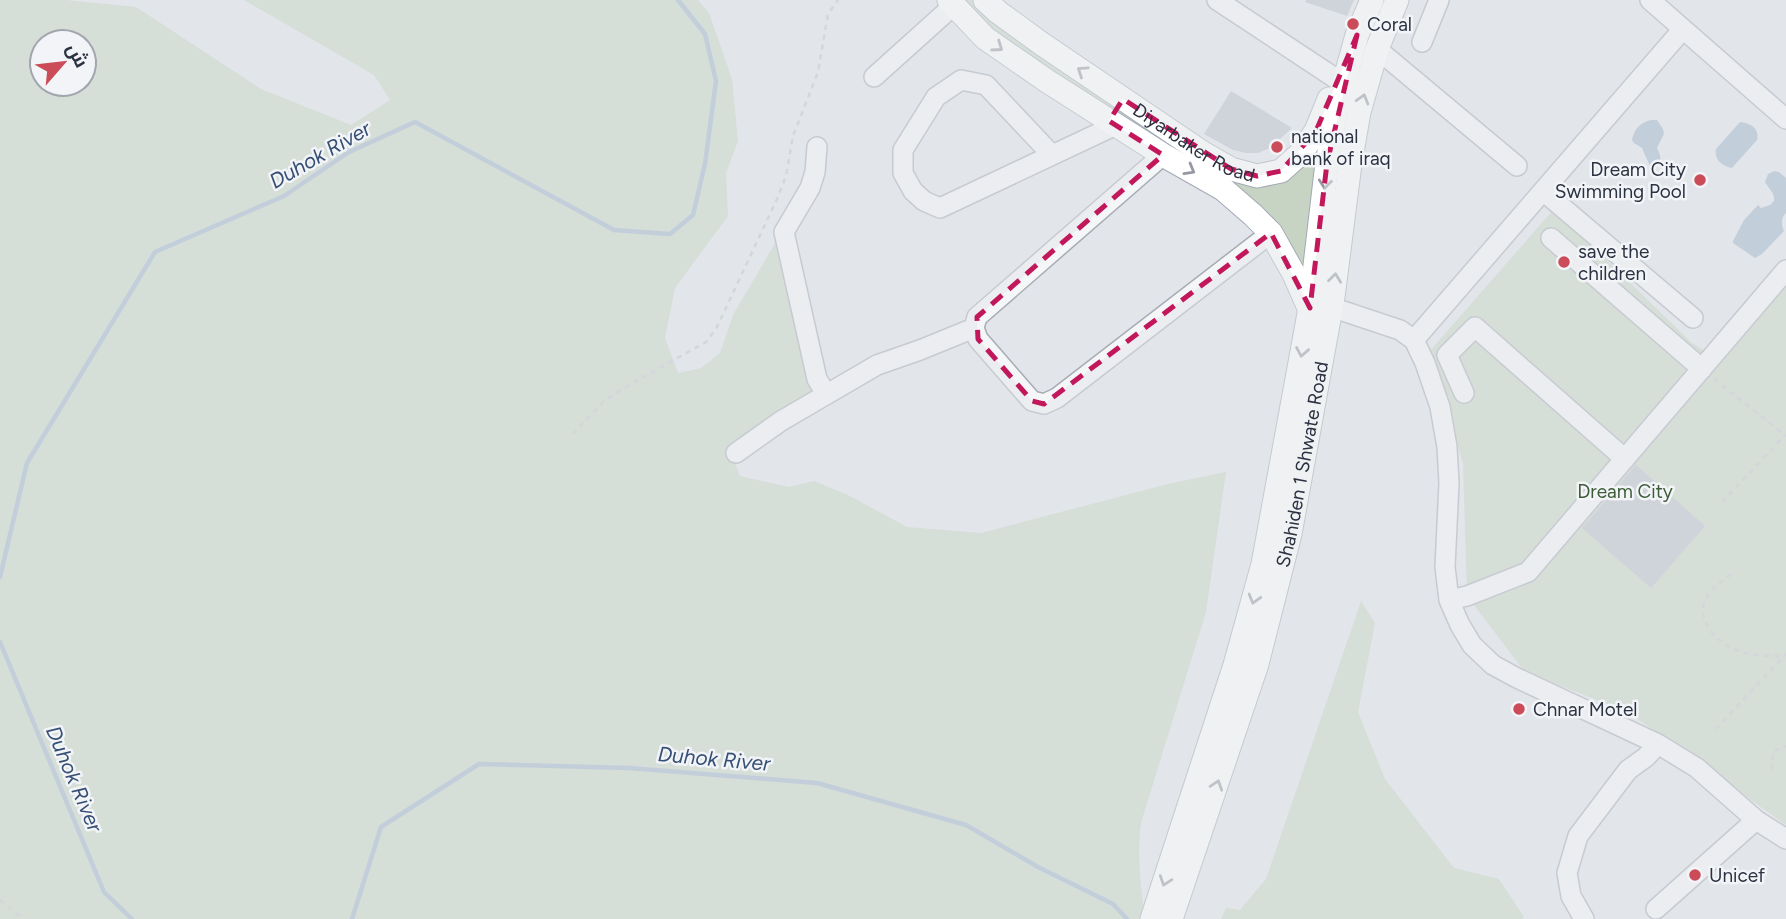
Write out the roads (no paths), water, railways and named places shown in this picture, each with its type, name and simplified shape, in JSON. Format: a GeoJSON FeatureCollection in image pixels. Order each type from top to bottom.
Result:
{"type":"FeatureCollection","features":[{"type":"Feature","properties":{"kind":"main road","name":"Shahiden 1 Shwate Road"},"geometry":{"type":"LineString","coordinates":[[1320,308],[1327,163],[1336,111],[1357,35],[1372,0]]}},
{"type":"Feature","properties":{"kind":"main road","name":"Shahiden 1 Shwate Road"},"geometry":{"type":"LineString","coordinates":[[1171,919],[1186,846],[1264,564],[1320,308],[1359,112],[1377,49],[1397,0]]}},
{"type":"Feature","properties":{"kind":"main road","name":"Diyarbaker Road"},"geometry":{"type":"LineString","coordinates":[[951,2],[985,38],[1047,82],[1163,155],[1223,189],[1271,233],[1294,274],[1320,308]]}},
{"type":"Feature","properties":{"kind":"main road","name":"Diyarbaker Road"},"geometry":{"type":"LineString","coordinates":[[996,4],[1042,44],[1203,153],[1231,169],[1257,176],[1281,170],[1302,152],[1316,131],[1357,35]]}},
{"type":"Feature","properties":{"kind":"main road"},"geometry":{"type":"LineString","coordinates":[[1112,123],[1123,99]]}},
{"type":"Feature","properties":{"kind":"main road","name":"Shahiden 1 Shwate Road"},"geometry":{"type":"LineString","coordinates":[[1152,919],[1186,846]]}},
{"type":"Feature","properties":{"kind":"street"},"geometry":{"type":"LineString","coordinates":[[1217,0],[1338,80]]}},
{"type":"Feature","properties":{"kind":"street"},"geometry":{"type":"LineString","coordinates":[[1422,41],[1439,0]]}},
{"type":"Feature","properties":{"kind":"street"},"geometry":{"type":"LineString","coordinates":[[1650,0],[1786,119]]}},
{"type":"Feature","properties":{"kind":"street"},"geometry":{"type":"LineString","coordinates":[[874,77],[951,2]]}},
{"type":"Feature","properties":{"kind":"street"},"geometry":{"type":"LineString","coordinates":[[1414,340],[1683,29]]}},
{"type":"Feature","properties":{"kind":"street"},"geometry":{"type":"LineString","coordinates":[[1377,49],[1517,166]]}},
{"type":"Feature","properties":{"kind":"street"},"geometry":{"type":"LineString","coordinates":[[1052,155],[986,85],[961,80],[936,97],[903,150],[903,173],[913,191],[923,201],[940,208],[1052,155],[1112,123]]}},
{"type":"Feature","properties":{"kind":"street"},"geometry":{"type":"LineString","coordinates":[[817,147],[815,172],[810,188],[784,233],[817,379],[826,394]]}},
{"type":"Feature","properties":{"kind":"street"},"geometry":{"type":"LineString","coordinates":[[1163,155],[977,317],[974,328],[978,339],[1032,401],[1044,404],[1057,398],[1271,233]]}},
{"type":"Feature","properties":{"kind":"street"},"geometry":{"type":"LineString","coordinates":[[1543,191],[1693,318]]}},
{"type":"Feature","properties":{"kind":"street"},"geometry":{"type":"LineString","coordinates":[[1551,238],[1702,369]]}},
{"type":"Feature","properties":{"kind":"street"},"geometry":{"type":"LineString","coordinates":[[1449,600],[1467,596],[1528,572],[1786,270]]}},
{"type":"Feature","properties":{"kind":"street"},"geometry":{"type":"LineString","coordinates":[[1320,308],[1400,330],[1414,340],[1425,363],[1440,407],[1447,447],[1449,483],[1445,567],[1449,600],[1472,645],[1493,665],[1658,744],[1698,768],[1756,820],[1786,839]]}},
{"type":"Feature","properties":{"kind":"street"},"geometry":{"type":"LineString","coordinates":[[1464,393],[1447,355],[1475,327],[1625,459]]}},
{"type":"Feature","properties":{"kind":"street"},"geometry":{"type":"LineString","coordinates":[[736,453],[781,421],[877,365],[974,328]]}},
{"type":"Feature","properties":{"kind":"street"},"geometry":{"type":"LineString","coordinates":[[1584,919],[1571,896],[1567,873],[1578,836],[1628,770],[1658,744]]}},
{"type":"Feature","properties":{"kind":"street"},"geometry":{"type":"LineString","coordinates":[[1656,909],[1756,820]]}},
{"type":"Feature","properties":{"kind":"water"},"geometry":{"type":"Polygon","coordinates":[[[1657,120],[1664,134],[1657,148],[1660,161],[1654,166],[1650,166],[1642,148],[1632,140],[1638,127],[1657,120]]]}},
{"type":"Feature","properties":{"kind":"water"},"geometry":{"type":"Polygon","coordinates":[[[1740,122],[1753,127],[1758,136],[1732,168],[1720,162],[1716,149],[1740,122]]]}},
{"type":"Feature","properties":{"kind":"water"},"geometry":{"type":"Polygon","coordinates":[[[1774,171],[1786,178],[1786,213],[1782,221],[1784,231],[1755,258],[1733,241],[1744,220],[1758,205],[1761,208],[1774,201],[1773,193],[1765,182],[1768,174],[1774,171]]]}},
{"type":"Feature","properties":{"kind":"waterway","name":"Duhok River"},"geometry":{"type":"LineString","coordinates":[[0,577],[27,463],[155,252],[284,196],[349,152],[415,122],[614,230],[670,234],[693,215],[705,164],[716,81],[705,34],[678,0]]}},
{"type":"Feature","properties":{"kind":"waterway","name":"Duhok River"},"geometry":{"type":"LineString","coordinates":[[0,642],[104,892],[132,919]]}},
{"type":"Feature","properties":{"kind":"waterway","name":"Duhok River"},"geometry":{"type":"LineString","coordinates":[[352,919],[381,827],[479,764],[629,768],[817,783],[966,825],[1038,867],[1113,904],[1127,919]]}},
{"type":"Feature","properties":{"kind":"place","name":"Coral"},"geometry":{"type":"Point","coordinates":[1353,24]}},
{"type":"Feature","properties":{"kind":"place","name":"national bank of iraq"},"geometry":{"type":"Point","coordinates":[1277,147]}},
{"type":"Feature","properties":{"kind":"place","name":"Dream City Swimming Pool"},"geometry":{"type":"Point","coordinates":[1700,180]}},
{"type":"Feature","properties":{"kind":"place","name":"save the children"},"geometry":{"type":"Point","coordinates":[1564,262]}},
{"type":"Feature","properties":{"kind":"place","name":"Chnar Motel"},"geometry":{"type":"Point","coordinates":[1519,709]}},
{"type":"Feature","properties":{"kind":"place","name":"Unicef"},"geometry":{"type":"Point","coordinates":[1695,875]}},
{"type":"Feature","properties":{"kind":"park label","name":"Dream City"},"geometry":{"type":"Point","coordinates":[1625,491]}}]}
